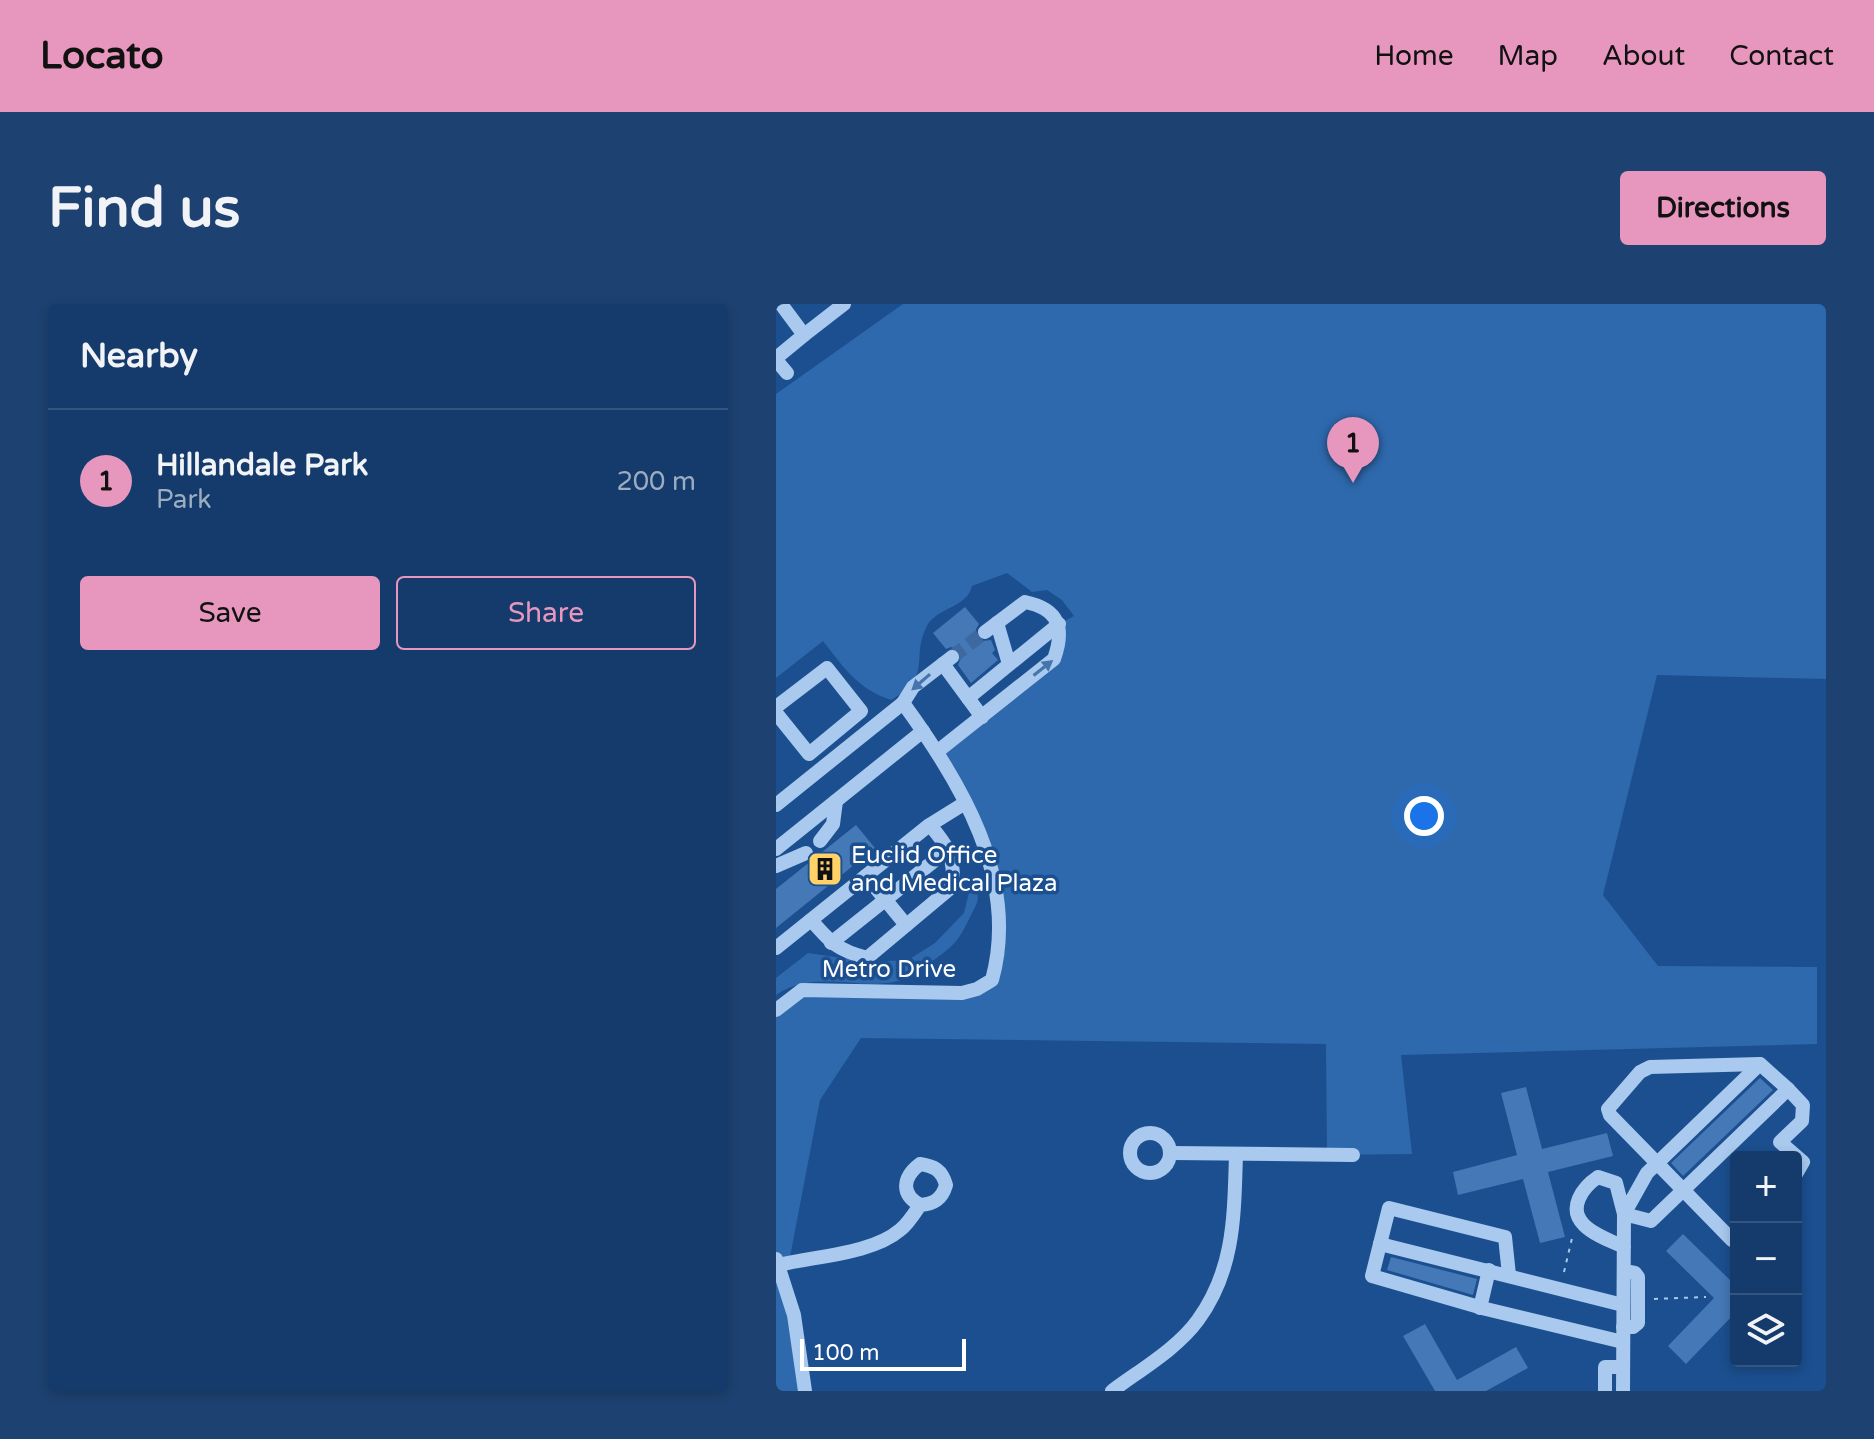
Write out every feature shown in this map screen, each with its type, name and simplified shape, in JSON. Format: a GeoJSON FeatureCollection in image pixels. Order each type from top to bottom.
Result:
{"type":"FeatureCollection","features":[{"type":"Feature","properties":{"kind":"street"},"geometry":{"type":"LineString","coordinates":[[781,304],[804,335]]}},
{"type":"Feature","properties":{"kind":"street"},"geometry":{"type":"LineString","coordinates":[[787,373],[776,359],[844,304]]}},
{"type":"Feature","properties":{"kind":"street"},"geometry":{"type":"LineString","coordinates":[[938,751],[1054,659],[1061,641],[1059,624],[1043,606],[1025,602],[991,627],[1009,664]]}},
{"type":"Feature","properties":{"kind":"street"},"geometry":{"type":"LineString","coordinates":[[968,698],[1059,624]]}},
{"type":"Feature","properties":{"kind":"street"},"geometry":{"type":"LineString","coordinates":[[776,805],[903,703],[913,687],[947,661],[982,717]]}},
{"type":"Feature","properties":{"kind":"street"},"geometry":{"type":"LineString","coordinates":[[827,668],[861,711],[809,754],[776,710],[827,668]]}},
{"type":"Feature","properties":{"kind":"street","name":"Metro Drive"},"geometry":{"type":"LineString","coordinates":[[776,1010],[802,990],[962,993],[992,980],[997,961],[997,910],[990,857],[938,751],[903,703]]}},
{"type":"Feature","properties":{"kind":"street"},"geometry":{"type":"LineString","coordinates":[[776,849],[923,731]]}},
{"type":"Feature","properties":{"kind":"street"},"geometry":{"type":"LineString","coordinates":[[820,841],[833,824],[836,801]]}},
{"type":"Feature","properties":{"kind":"street"},"geometry":{"type":"LineString","coordinates":[[776,948],[930,825],[965,803]]}},
{"type":"Feature","properties":{"kind":"street"},"geometry":{"type":"LineString","coordinates":[[811,920],[842,952],[867,958],[953,886],[953,862],[949,849],[930,825]]}},
{"type":"Feature","properties":{"kind":"street"},"geometry":{"type":"LineString","coordinates":[[831,943],[949,849]]}},
{"type":"Feature","properties":{"kind":"street"},"geometry":{"type":"LineString","coordinates":[[776,866],[806,853]]}},
{"type":"Feature","properties":{"kind":"street"},"geometry":{"type":"LineString","coordinates":[[866,876],[906,925]]}},
{"type":"Feature","properties":{"kind":"street"},"geometry":{"type":"LineString","coordinates":[[1624,1214],[1636,1189],[1656,1164],[1760,1064]]}},
{"type":"Feature","properties":{"kind":"street"},"geometry":{"type":"LineString","coordinates":[[1730,1238],[1656,1164],[1610,1115],[1608,1109],[1640,1072],[1650,1067],[1760,1064],[1803,1105],[1802,1121],[1780,1142],[1790,1151]]}},
{"type":"Feature","properties":{"kind":"street"},"geometry":{"type":"LineString","coordinates":[[1624,1214],[1651,1221],[1788,1089]]}},
{"type":"Feature","properties":{"kind":"street"},"geometry":{"type":"LineString","coordinates":[[1172,1153],[1353,1155]]}},
{"type":"Feature","properties":{"kind":"street"},"geometry":{"type":"LineString","coordinates":[[1112,1391],[1172,1345],[1197,1321],[1216,1289],[1230,1252],[1234,1227],[1236,1155]]}},
{"type":"Feature","properties":{"kind":"street"},"geometry":{"type":"LineString","coordinates":[[1623,1391],[1623,1305],[1624,1271],[1624,1247],[1624,1214],[1616,1183],[1598,1177],[1585,1186],[1576,1203],[1580,1221],[1587,1228],[1624,1247]]}},
{"type":"Feature","properties":{"kind":"street"},"geometry":{"type":"LineString","coordinates":[[805,1391],[794,1315],[777,1262],[873,1245],[903,1228],[920,1205]]}},
{"type":"Feature","properties":{"kind":"street"},"geometry":{"type":"LineString","coordinates":[[1509,1275],[1505,1237],[1389,1208],[1372,1276],[1480,1308],[1623,1335],[1638,1323],[1638,1277],[1635,1273],[1624,1271]]}},
{"type":"Feature","properties":{"kind":"street"},"geometry":{"type":"LineString","coordinates":[[1380,1244],[1623,1305]]}},
{"type":"Feature","properties":{"kind":"street"},"geometry":{"type":"LineString","coordinates":[[1480,1308],[1489,1270]]}},
{"type":"Feature","properties":{"kind":"street"},"geometry":{"type":"LineString","coordinates":[[1605,1391],[1605,1367],[1623,1367]]}},
{"type":"Feature","properties":{"kind":"path"},"geometry":{"type":"LineString","coordinates":[[1564,1272],[1575,1225]]}},
{"type":"Feature","properties":{"kind":"path"},"geometry":{"type":"LineString","coordinates":[[1654,1299],[1706,1297]]}},
{"type":"Feature","properties":{"kind":"shaded area"},"geometry":{"type":"Polygon","coordinates":[[[903,304],[1826,304],[1826,679],[1657,675],[1603,895],[1658,966],[1817,967],[1817,1044],[1401,1055],[1412,1154],[1327,1155],[1326,1044],[861,1038],[820,1100],[789,1262],[779,1265],[805,1391],[776,1391],[776,1010],[802,990],[977,989],[997,961],[990,857],[938,751],[1054,659],[1059,624],[1074,616],[1062,600],[1047,590],[1032,592],[1007,573],[972,586],[965,599],[931,620],[922,637],[917,674],[904,691],[891,700],[861,684],[823,641],[776,678],[776,394],[903,304]]]}},
{"type":"Feature","properties":{"kind":"shaded area"},"geometry":{"type":"Polygon","coordinates":[[[971,884],[978,900],[962,933],[950,948],[913,976],[876,984],[809,983],[776,995],[776,978],[808,953],[869,962],[908,960],[935,943],[964,913],[971,884]]]}},
{"type":"Feature","properties":{"kind":"building"},"geometry":{"type":"Polygon","coordinates":[[[965,607],[979,624],[977,637],[982,641],[991,640],[995,650],[992,653],[998,660],[971,683],[958,665],[962,656],[959,650],[946,649],[933,633],[965,607]]]}},
{"type":"Feature","properties":{"kind":"building","name":"Euclid Office and Medical Plaza"},"geometry":{"type":"Polygon","coordinates":[[[856,825],[875,848],[776,928],[776,889],[856,825]]]}},
{"type":"Feature","properties":{"kind":"building"},"geometry":{"type":"Polygon","coordinates":[[[1760,1078],[1773,1090],[1683,1176],[1671,1163],[1760,1078]]]}},
{"type":"Feature","properties":{"kind":"building"},"geometry":{"type":"Polygon","coordinates":[[[1526,1087],[1542,1149],[1607,1133],[1613,1156],[1548,1172],[1565,1237],[1540,1243],[1523,1179],[1458,1195],[1453,1172],[1517,1155],[1501,1093],[1526,1087]]]}},
{"type":"Feature","properties":{"kind":"building"},"geometry":{"type":"Polygon","coordinates":[[[1683,1234],[1730,1280],[1730,1318],[1686,1364],[1668,1346],[1714,1298],[1666,1251],[1683,1234]]]}},
{"type":"Feature","properties":{"kind":"building"},"geometry":{"type":"Polygon","coordinates":[[[1391,1257],[1477,1279],[1473,1295],[1387,1270],[1391,1257]]]}},
{"type":"Feature","properties":{"kind":"building"},"geometry":{"type":"Polygon","coordinates":[[[1425,1324],[1457,1380],[1516,1347],[1528,1368],[1486,1391],[1435,1391],[1403,1336],[1425,1324]]]}},
{"type":"Feature","properties":{"kind":"tunnel"},"geometry":{"type":"LineString","coordinates":[[952,657],[985,632]]}},
{"type":"Feature","properties":{"kind":"place","name":"Hillandale Park"},"geometry":{"type":"Point","coordinates":[1353,483]}},
{"type":"Feature","properties":{"kind":"place","name":"Euclid Office and Medical Plaza"},"geometry":{"type":"Point","coordinates":[825,869]}}]}
